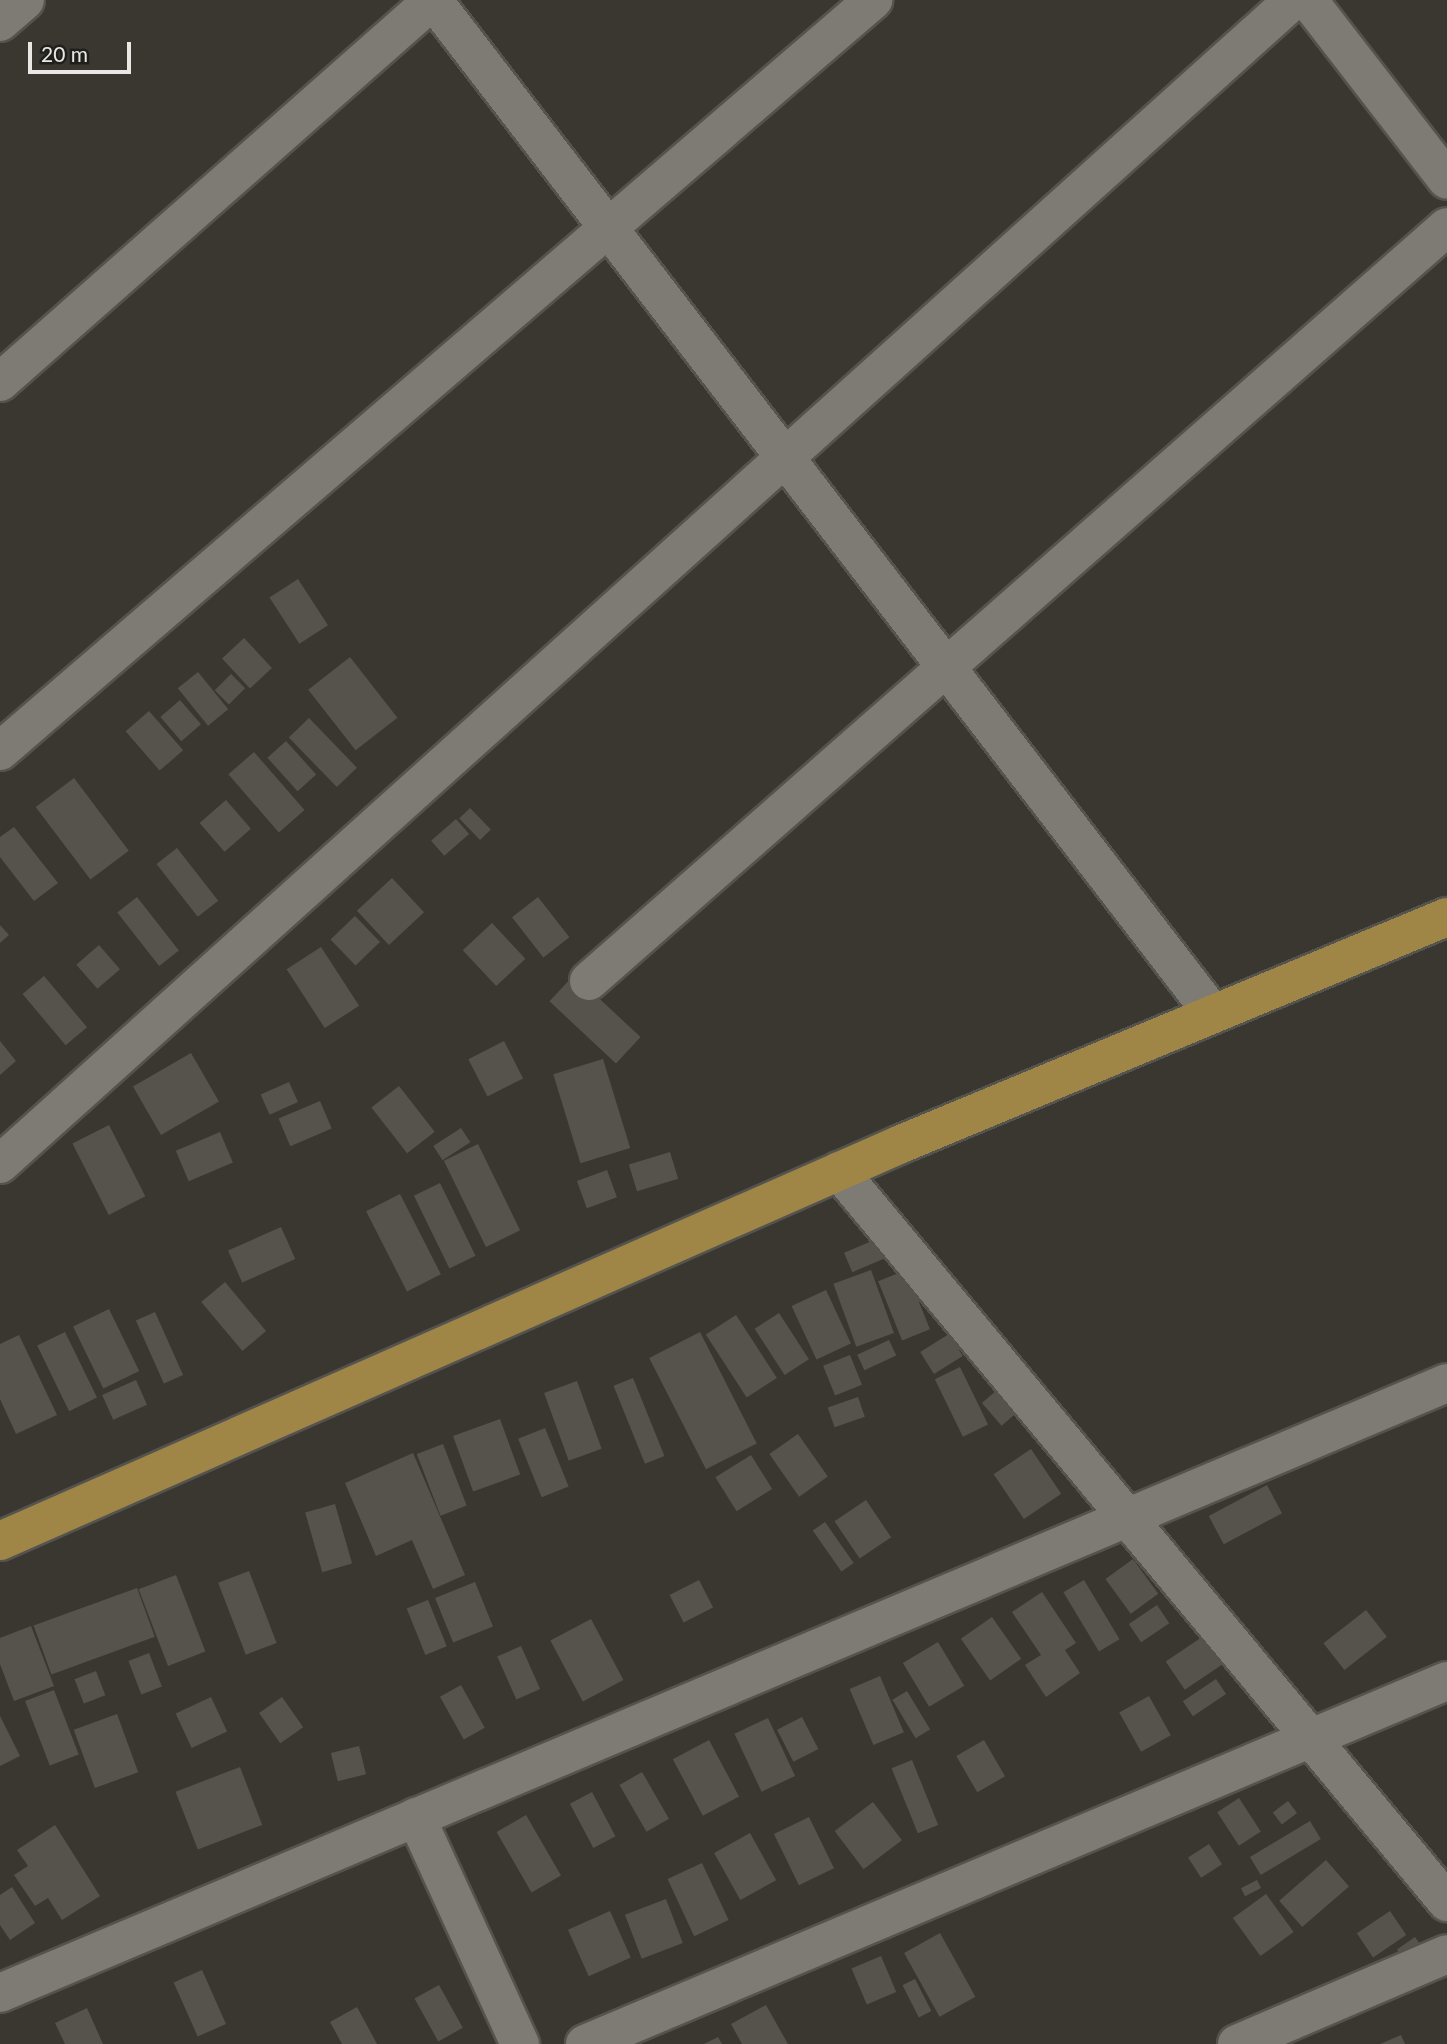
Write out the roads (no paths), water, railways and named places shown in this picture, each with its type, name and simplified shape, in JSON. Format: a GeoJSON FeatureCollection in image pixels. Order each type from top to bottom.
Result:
{"type":"FeatureCollection","features":[{"type":"Feature","properties":{"kind":"main road"},"geometry":{"type":"LineString","coordinates":[[1,1539],[839,1171],[1447,917]]}},
{"type":"Feature","properties":{"kind":"street"},"geometry":{"type":"LineString","coordinates":[[0,22],[25,0]]}},
{"type":"Feature","properties":{"kind":"street"},"geometry":{"type":"LineString","coordinates":[[0,382],[433,0],[787,456],[1213,1014]]}},
{"type":"Feature","properties":{"kind":"street"},"geometry":{"type":"LineString","coordinates":[[0,751],[873,0]]}},
{"type":"Feature","properties":{"kind":"street"},"geometry":{"type":"LineString","coordinates":[[0,1164],[1293,0]]}},
{"type":"Feature","properties":{"kind":"street"},"geometry":{"type":"LineString","coordinates":[[1308,0],[1447,180]]}},
{"type":"Feature","properties":{"kind":"street"},"geometry":{"type":"LineString","coordinates":[[589,981],[1447,227]]}},
{"type":"Feature","properties":{"kind":"street"},"geometry":{"type":"LineString","coordinates":[[839,1171],[1447,1902]]}},
{"type":"Feature","properties":{"kind":"street"},"geometry":{"type":"LineString","coordinates":[[0,1993],[1447,1383]]}},
{"type":"Feature","properties":{"kind":"street"},"geometry":{"type":"LineString","coordinates":[[585,2044],[1447,1681]]}},
{"type":"Feature","properties":{"kind":"street"},"geometry":{"type":"LineString","coordinates":[[416,1817],[520,2044]]}},
{"type":"Feature","properties":{"kind":"street"},"geometry":{"type":"LineString","coordinates":[[1237,2044],[1447,1954]]}}]}
